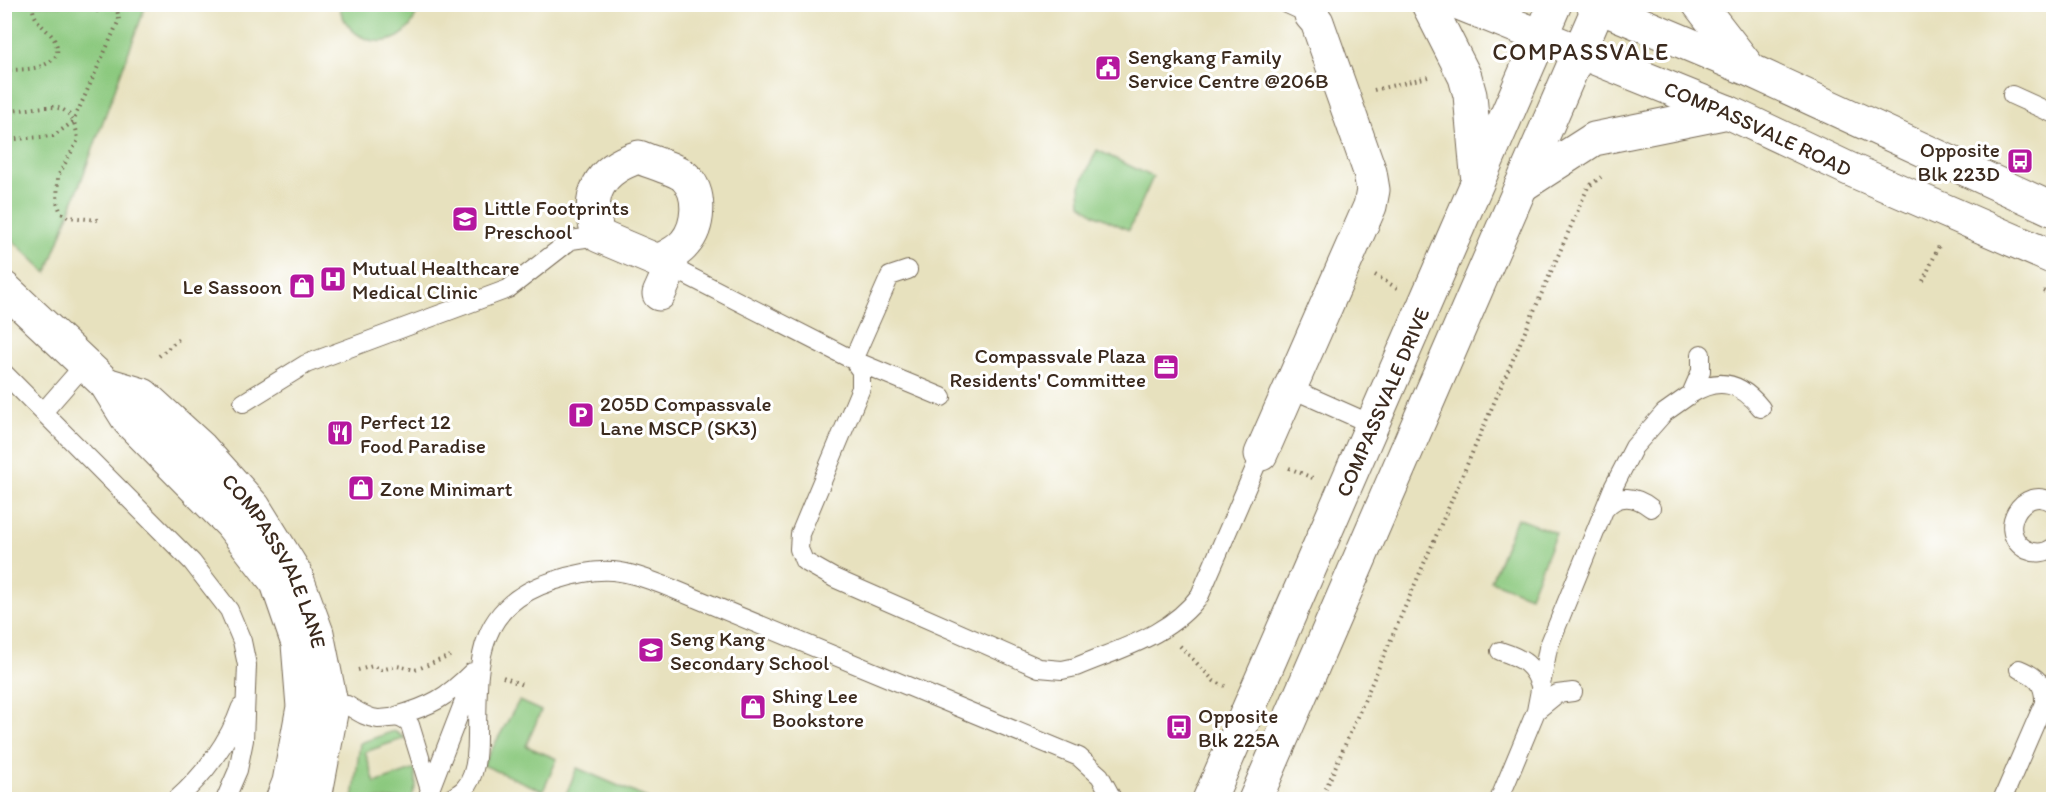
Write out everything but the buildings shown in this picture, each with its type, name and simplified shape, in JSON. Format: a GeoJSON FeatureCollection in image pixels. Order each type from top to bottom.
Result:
{"type":"FeatureCollection","features":[{"type":"Feature","properties":{"kind":"street"},"geometry":{"type":"LineString","coordinates":[[1428,4],[1465,77],[1470,95],[1477,181]]}},
{"type":"Feature","properties":{"kind":"street","name":"COMPASSVALE ROAD"},"geometry":{"type":"LineString","coordinates":[[1461,4],[1728,112],[2054,258]]}},
{"type":"Feature","properties":{"kind":"street","name":"COMPASSVALE DRIVE"},"geometry":{"type":"LineString","coordinates":[[1209,800],[1555,4]]}},
{"type":"Feature","properties":{"kind":"street"},"geometry":{"type":"LineString","coordinates":[[1699,4],[1750,70]]}},
{"type":"Feature","properties":{"kind":"street"},"geometry":{"type":"LineString","coordinates":[[1597,5],[1750,70],[2054,210]]}},
{"type":"Feature","properties":{"kind":"street","name":"COMPASSVALE DRIVE"},"geometry":{"type":"LineString","coordinates":[[1255,800],[1580,51],[1597,5]]}},
{"type":"Feature","properties":{"kind":"street"},"geometry":{"type":"LineString","coordinates":[[1262,454],[1370,206],[1373,190],[1370,172],[1317,22],[1299,10]]}},
{"type":"Feature","properties":{"kind":"street"},"geometry":{"type":"LineString","coordinates":[[1521,186],[1594,139],[1728,112]]}},
{"type":"Feature","properties":{"kind":"street"},"geometry":{"type":"LineString","coordinates":[[639,157],[686,177],[694,192],[697,210],[694,227],[686,243],[674,254],[662,274],[599,236],[593,220],[593,202],[597,186],[608,172],[622,162],[639,157]]}},
{"type":"Feature","properties":{"kind":"street","name":"COMPASSVALE LANE"},"geometry":{"type":"LineString","coordinates":[[4,288],[95,374],[129,421],[231,524],[277,583],[298,644],[303,707],[289,782],[282,800]]}},
{"type":"Feature","properties":{"kind":"street","name":"COMPASSVALE LANE"},"geometry":{"type":"LineString","coordinates":[[95,374],[143,395],[201,448],[254,507],[295,573],[317,633],[332,708],[312,800]]}},
{"type":"Feature","properties":{"kind":"lane"},"geometry":{"type":"LineString","coordinates":[[2012,95],[2054,114]]}},
{"type":"Feature","properties":{"kind":"lane"},"geometry":{"type":"LineString","coordinates":[[243,404],[306,364],[508,289],[571,240],[599,236]]}},
{"type":"Feature","properties":{"kind":"lane"},"geometry":{"type":"LineString","coordinates":[[853,360],[890,276],[908,270]]}},
{"type":"Feature","properties":{"kind":"lane"},"geometry":{"type":"LineString","coordinates":[[662,274],[853,360],[942,397]]}},
{"type":"Feature","properties":{"kind":"lane"},"geometry":{"type":"LineString","coordinates":[[1691,394],[1701,371],[1701,354]]}},
{"type":"Feature","properties":{"kind":"lane"},"geometry":{"type":"LineString","coordinates":[[853,360],[859,367],[863,382],[800,534],[799,549],[804,561],[825,573],[1040,668],[1062,670],[1076,668],[1168,628],[1191,606],[1200,595],[1262,454]]}},
{"type":"Feature","properties":{"kind":"lane"},"geometry":{"type":"LineString","coordinates":[[4,373],[192,562],[229,610],[242,641],[247,665],[244,740],[238,770],[225,800]]}},
{"type":"Feature","properties":{"kind":"lane"},"geometry":{"type":"LineString","coordinates":[[44,411],[95,374]]}},
{"type":"Feature","properties":{"kind":"lane"},"geometry":{"type":"LineString","coordinates":[[1499,800],[1536,711],[1548,648],[1605,509],[1634,447],[1664,413],[1704,386],[1718,382],[1744,392],[1761,408]]}},
{"type":"Feature","properties":{"kind":"lane"},"geometry":{"type":"LineString","coordinates":[[1290,388],[1371,424]]}},
{"type":"Feature","properties":{"kind":"lane"},"geometry":{"type":"LineString","coordinates":[[1605,509],[1611,501],[1630,497],[1643,501],[1651,508]]}},
{"type":"Feature","properties":{"kind":"lane"},"geometry":{"type":"LineString","coordinates":[[2052,502],[2033,498],[2018,507],[2014,515],[2012,533],[2023,548],[2054,565]]}},
{"type":"Feature","properties":{"kind":"lane"},"geometry":{"type":"LineString","coordinates":[[2032,552],[2041,553],[2054,547]]}},
{"type":"Feature","properties":{"kind":"lane"},"geometry":{"type":"LineString","coordinates":[[428,795],[491,627],[504,607],[522,594],[576,573],[598,570],[622,571],[671,588],[1079,757],[1100,776],[1113,800]]}},
{"type":"Feature","properties":{"kind":"lane"},"geometry":{"type":"LineString","coordinates":[[1500,651],[1525,660],[1533,669],[1541,689]]}},
{"type":"Feature","properties":{"kind":"lane"},"geometry":{"type":"LineString","coordinates":[[332,708],[347,705],[363,716],[379,719],[396,716],[437,702],[451,693],[478,666]]}},
{"type":"Feature","properties":{"kind":"lane"},"geometry":{"type":"LineString","coordinates":[[449,800],[465,788],[477,758],[478,666]]}},
{"type":"Feature","properties":{"kind":"lane"},"geometry":{"type":"LineString","coordinates":[[2019,669],[2038,679],[2043,686],[2044,703]]}},
{"type":"Feature","properties":{"kind":"lane"},"geometry":{"type":"LineString","coordinates":[[2002,800],[2054,680]]}},
{"type":"Feature","properties":{"kind":"lane"},"geometry":{"type":"LineString","coordinates":[[1536,711],[1557,694],[1573,692]]}},
{"type":"Feature","properties":{"kind":"lane"},"geometry":{"type":"LineString","coordinates":[[176,800],[204,771],[224,743],[237,720],[245,697]]}},
{"type":"Feature","properties":{"kind":"lane"},"geometry":{"type":"LineString","coordinates":[[396,716],[405,719],[410,725],[428,795]]}},
{"type":"Feature","properties":{"kind":"path"},"geometry":{"type":"LineString","coordinates":[[4,72],[40,68],[50,64],[57,55],[56,40],[34,18],[33,10],[36,4]]}},
{"type":"Feature","properties":{"kind":"path"},"geometry":{"type":"LineString","coordinates":[[80,4],[87,9],[97,10],[106,4]]}},
{"type":"Feature","properties":{"kind":"path"},"geometry":{"type":"LineString","coordinates":[[4,140],[53,136],[62,132],[73,122],[119,20],[116,4]]}},
{"type":"Feature","properties":{"kind":"path"},"geometry":{"type":"LineString","coordinates":[[1344,97],[1433,76]]}},
{"type":"Feature","properties":{"kind":"path"},"geometry":{"type":"LineString","coordinates":[[4,110],[51,105],[59,107],[73,122],[78,140],[58,176],[57,202],[61,213],[68,218],[98,220]]}},
{"type":"Feature","properties":{"kind":"path"},"geometry":{"type":"LineString","coordinates":[[1321,800],[1588,187],[1605,174]]}},
{"type":"Feature","properties":{"kind":"path"},"geometry":{"type":"LineString","coordinates":[[1923,281],[1941,243],[1962,218]]}},
{"type":"Feature","properties":{"kind":"path"},"geometry":{"type":"LineString","coordinates":[[159,356],[180,338]]}},
{"type":"Feature","properties":{"kind":"path"},"geometry":{"type":"LineString","coordinates":[[349,670],[373,666],[381,670],[396,666],[415,670],[452,655],[460,656],[525,686]]}},
{"type":"Feature","properties":{"kind":"path"},"geometry":{"type":"LineString","coordinates":[[1188,656],[1214,681]]}},
{"type":"Feature","properties":{"kind":"green space"},"geometry":{"type":"Polygon","coordinates":[[[4,5],[146,5],[47,273],[5,233],[4,5]]]}},
{"type":"Feature","properties":{"kind":"green space"},"geometry":{"type":"Polygon","coordinates":[[[339,5],[418,5],[413,21],[405,32],[393,39],[380,41],[367,39],[355,32],[345,21],[339,5]]]}},
{"type":"Feature","properties":{"kind":"green space"},"geometry":{"type":"Polygon","coordinates":[[[1097,150],[1153,177],[1129,230],[1094,214],[1081,204],[1080,186],[1097,150]]]}},
{"type":"Feature","properties":{"kind":"green space"},"geometry":{"type":"Polygon","coordinates":[[[1517,518],[1556,533],[1530,596],[1491,581],[1517,518]]]}},
{"type":"Feature","properties":{"kind":"green space"},"geometry":{"type":"Polygon","coordinates":[[[519,701],[541,711],[526,746],[557,759],[543,791],[483,765],[519,701]]]}},
{"type":"Feature","properties":{"kind":"green space"},"geometry":{"type":"Polygon","coordinates":[[[394,731],[405,738],[365,752],[375,783],[415,769],[416,786],[411,799],[353,800],[360,743],[394,731]]]}},
{"type":"Feature","properties":{"kind":"green space"},"geometry":{"type":"Polygon","coordinates":[[[577,768],[649,799],[564,799],[577,768]]]}},
{"type":"Feature","properties":{"kind":"place","name":"Sengkang Family Service Centre @206B"},"geometry":{"type":"Point","coordinates":[1108,68]}},
{"type":"Feature","properties":{"kind":"place","name":"Opposite Blk 223D"},"geometry":{"type":"Point","coordinates":[2020,161]}},
{"type":"Feature","properties":{"kind":"place","name":"Little Footprints Preschool"},"geometry":{"type":"Point","coordinates":[465,219]}},
{"type":"Feature","properties":{"kind":"place","name":"Mutual Healthcare Medical Clinic"},"geometry":{"type":"Point","coordinates":[333,279]}},
{"type":"Feature","properties":{"kind":"place","name":"Le Sassoon"},"geometry":{"type":"Point","coordinates":[302,286]}},
{"type":"Feature","properties":{"kind":"place","name":"Compassvale Plaza Residents' Committee"},"geometry":{"type":"Point","coordinates":[1166,367]}},
{"type":"Feature","properties":{"kind":"place","name":"205D Compassvale Lane MSCP (SK3)"},"geometry":{"type":"Point","coordinates":[581,415]}},
{"type":"Feature","properties":{"kind":"place","name":"Perfect 12 Food Paradise"},"geometry":{"type":"Point","coordinates":[340,433]}},
{"type":"Feature","properties":{"kind":"place","name":"Zone Minimart"},"geometry":{"type":"Point","coordinates":[361,488]}},
{"type":"Feature","properties":{"kind":"place","name":"Seng Kang Secondary School"},"geometry":{"type":"Point","coordinates":[651,650]}},
{"type":"Feature","properties":{"kind":"place","name":"Shing Lee Bookstore"},"geometry":{"type":"Point","coordinates":[753,707]}},
{"type":"Feature","properties":{"kind":"place","name":"Opposite Blk 225A"},"geometry":{"type":"Point","coordinates":[1179,727]}},
{"type":"Feature","properties":{"kind":"district","name":"COMPASSVALE"},"geometry":{"type":"Point","coordinates":[1581,51]}}]}
